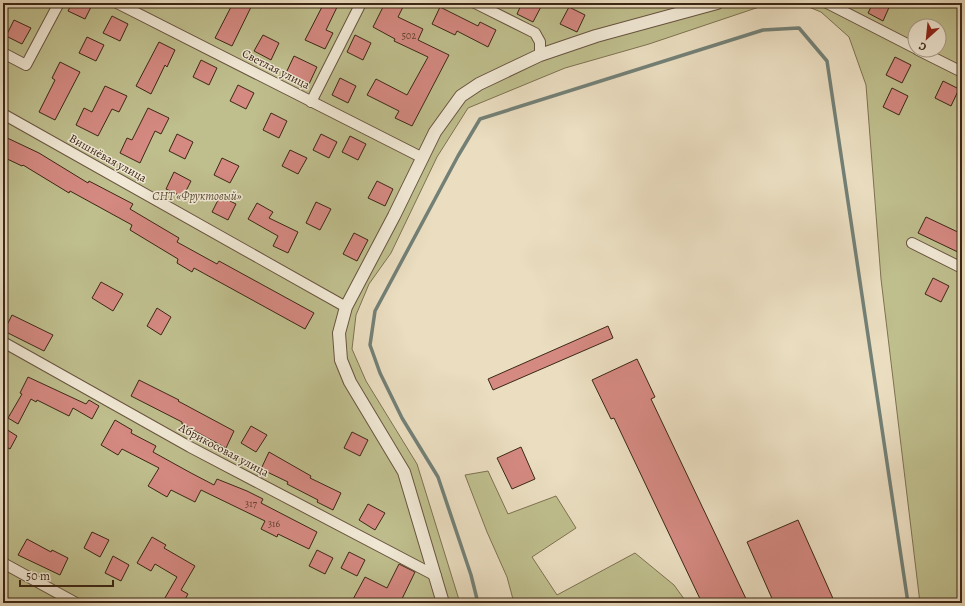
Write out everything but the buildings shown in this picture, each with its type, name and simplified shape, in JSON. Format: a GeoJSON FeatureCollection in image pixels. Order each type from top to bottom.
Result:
{"type":"FeatureCollection","features":[{"type":"Feature","properties":{"kind":"street"},"geometry":{"type":"LineString","coordinates":[[3,53],[26,65],[59,3]]}},
{"type":"Feature","properties":{"kind":"street","name":"Светлая улица"},"geometry":{"type":"LineString","coordinates":[[117,3],[423,158]]}},
{"type":"Feature","properties":{"kind":"street"},"geometry":{"type":"LineString","coordinates":[[311,102],[361,3]]}},
{"type":"Feature","properties":{"kind":"street"},"geometry":{"type":"LineString","coordinates":[[475,3],[535,32],[540,42],[540,54]]}},
{"type":"Feature","properties":{"kind":"street"},"geometry":{"type":"LineString","coordinates":[[444,603],[404,472],[350,382],[341,360],[339,333],[346,307],[435,132],[461,96],[480,84],[540,54],[603,34],[717,3]]}},
{"type":"Feature","properties":{"kind":"street"},"geometry":{"type":"LineString","coordinates":[[827,3],[907,44]]}},
{"type":"Feature","properties":{"kind":"street"},"geometry":{"type":"LineString","coordinates":[[934,58],[962,72]]}},
{"type":"Feature","properties":{"kind":"street","name":"Вишнёвая улица"},"geometry":{"type":"LineString","coordinates":[[3,114],[346,307]]}},
{"type":"Feature","properties":{"kind":"street"},"geometry":{"type":"LineString","coordinates":[[912,243],[962,268]]}},
{"type":"Feature","properties":{"kind":"street","name":"Абрикосовая улица"},"geometry":{"type":"LineString","coordinates":[[3,342],[190,448],[436,576]]}},
{"type":"Feature","properties":{"kind":"street"},"geometry":{"type":"LineString","coordinates":[[3,563],[76,603]]}},
{"type":"Feature","properties":{"kind":"green space","name":"СНТ «Фруктовый»"},"geometry":{"type":"Polygon","coordinates":[[[3,3],[771,3],[649,44],[565,68],[468,108],[437,157],[391,253],[369,284],[356,315],[352,349],[366,381],[417,464],[460,603],[3,603],[3,3]]]}},
{"type":"Feature","properties":{"kind":"green space"},"geometry":{"type":"Polygon","coordinates":[[[799,3],[962,3],[962,603],[920,603],[881,279],[866,85],[849,37],[821,12],[799,3]]]}},
{"type":"Feature","properties":{"kind":"green space"},"geometry":{"type":"Polygon","coordinates":[[[488,471],[508,514],[556,496],[576,528],[532,557],[557,595],[635,553],[674,585],[687,603],[514,603],[507,577],[487,532],[465,475],[488,471]]]}},
{"type":"Feature","properties":{"kind":"waterway"},"geometry":{"type":"LineString","coordinates":[[478,603],[471,575],[438,477],[402,418],[380,373],[370,345],[375,311],[458,156],[480,119],[763,30],[799,28],[827,61],[908,603]]}}]}
